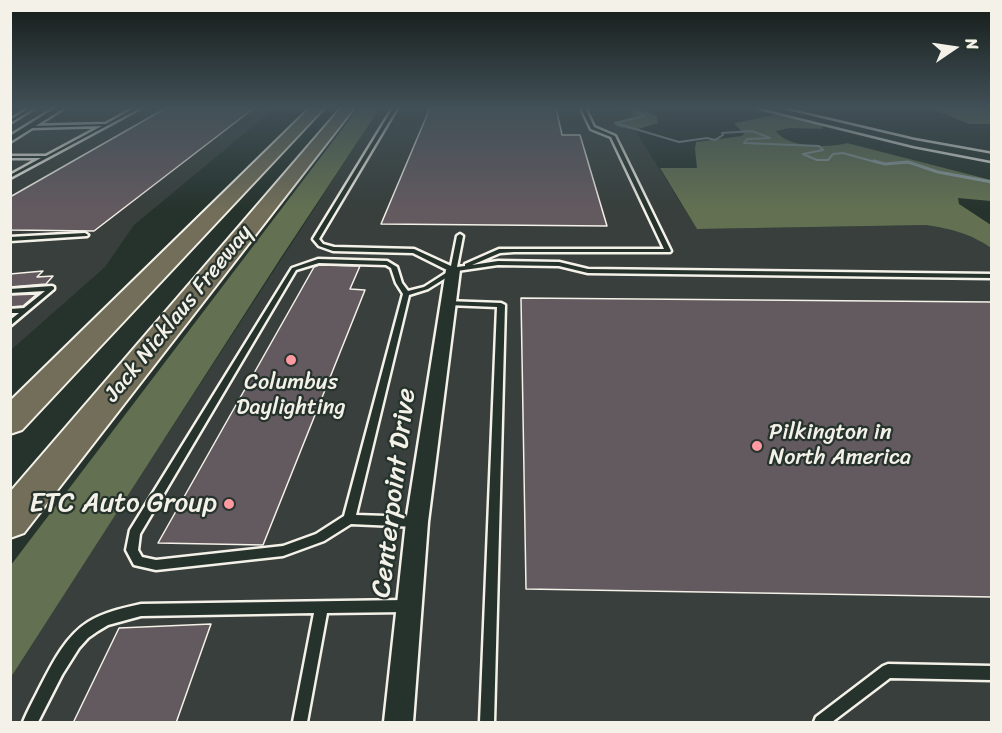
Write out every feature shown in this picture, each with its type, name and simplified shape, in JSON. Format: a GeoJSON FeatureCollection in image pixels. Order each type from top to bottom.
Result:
{"type":"FeatureCollection","features":[{"type":"Feature","properties":{"kind":"highway","name":"Jack Nicklaus Freeway"},"geometry":{"type":"LineString","coordinates":[[10,422],[284,142]]}},
{"type":"Feature","properties":{"kind":"highway","name":"Jack Nicklaus Freeway"},"geometry":{"type":"LineString","coordinates":[[10,521],[320,142]]}},
{"type":"Feature","properties":{"kind":"street"},"geometry":{"type":"LineString","coordinates":[[907,142],[992,158]]}},
{"type":"Feature","properties":{"kind":"street","name":"Centerpoint Drive"},"geometry":{"type":"LineString","coordinates":[[398,723],[417,522],[453,270]]}},
{"type":"Feature","properties":{"kind":"lane"},"geometry":{"type":"LineString","coordinates":[[10,177],[76,142]]}},
{"type":"Feature","properties":{"kind":"lane"},"geometry":{"type":"LineString","coordinates":[[374,142],[316,239],[321,245],[333,249],[414,250],[453,270],[498,263],[559,264],[588,271],[992,276]]}},
{"type":"Feature","properties":{"kind":"lane"},"geometry":{"type":"LineString","coordinates":[[406,294],[426,288],[453,270],[499,251],[668,251],[616,142]]}},
{"type":"Feature","properties":{"kind":"lane"},"geometry":{"type":"LineString","coordinates":[[10,157],[48,157]]}},
{"type":"Feature","properties":{"kind":"lane"},"geometry":{"type":"LineString","coordinates":[[10,239],[85,235]]}},
{"type":"Feature","properties":{"kind":"lane"},"geometry":{"type":"LineString","coordinates":[[453,270],[460,236]]}},
{"type":"Feature","properties":{"kind":"lane"},"geometry":{"type":"LineString","coordinates":[[349,519],[406,294],[399,283],[394,267],[387,263],[318,261],[294,269],[134,533],[132,550],[138,561],[156,565],[283,551],[320,538],[349,519],[417,522]]}},
{"type":"Feature","properties":{"kind":"lane"},"geometry":{"type":"LineString","coordinates":[[10,291],[52,288],[10,324]]}},
{"type":"Feature","properties":{"kind":"lane"},"geometry":{"type":"LineString","coordinates":[[448,303],[501,305],[487,723]]}},
{"type":"Feature","properties":{"kind":"lane"},"geometry":{"type":"LineString","coordinates":[[10,311],[27,310]]}},
{"type":"Feature","properties":{"kind":"lane"},"geometry":{"type":"LineString","coordinates":[[30,723],[69,651],[90,627],[116,615],[141,610],[409,606]]}},
{"type":"Feature","properties":{"kind":"lane"},"geometry":{"type":"LineString","coordinates":[[300,723],[322,607]]}},
{"type":"Feature","properties":{"kind":"lane"},"geometry":{"type":"LineString","coordinates":[[821,723],[888,670],[992,673]]}},
{"type":"Feature","properties":{"kind":"shaded area"},"geometry":{"type":"Polygon","coordinates":[[[11,142],[234,142],[134,225],[105,267],[11,350],[11,142]]]}},
{"type":"Feature","properties":{"kind":"shaded area"},"geometry":{"type":"Polygon","coordinates":[[[358,142],[643,142],[697,229],[926,225],[959,230],[974,236],[991,248],[991,722],[11,722],[11,677],[358,142]]]}},
{"type":"Feature","properties":{"kind":"green space"},"geometry":{"type":"Polygon","coordinates":[[[332,142],[357,142],[11,677],[11,565],[332,142]]]}},
{"type":"Feature","properties":{"kind":"green space"},"geometry":{"type":"Polygon","coordinates":[[[696,142],[793,142],[820,146],[847,143],[991,180],[991,201],[958,198],[959,204],[991,225],[991,248],[960,232],[926,225],[697,229],[660,168],[697,168],[696,142]]]}},
{"type":"Feature","properties":{"kind":"building"},"geometry":{"type":"Polygon","coordinates":[[[106,142],[210,142],[94,231],[10,230],[10,197],[106,142]]]}},
{"type":"Feature","properties":{"kind":"building"},"geometry":{"type":"Polygon","coordinates":[[[416,142],[582,142],[607,226],[381,224],[416,142]]]}},
{"type":"Feature","properties":{"kind":"building"},"geometry":{"type":"Polygon","coordinates":[[[319,265],[360,266],[350,289],[365,290],[263,545],[158,543],[314,267],[319,265]]]}},
{"type":"Feature","properties":{"kind":"building"},"geometry":{"type":"Polygon","coordinates":[[[43,271],[37,277],[53,276],[46,284],[10,287],[10,274],[43,271]]]}},
{"type":"Feature","properties":{"kind":"building"},"geometry":{"type":"Polygon","coordinates":[[[37,294],[23,306],[10,307],[10,295],[37,294]]]}},
{"type":"Feature","properties":{"kind":"building","name":"Pilkington in North America"},"geometry":{"type":"Polygon","coordinates":[[[521,298],[992,302],[992,597],[526,589],[521,298]]]}},
{"type":"Feature","properties":{"kind":"building"},"geometry":{"type":"Polygon","coordinates":[[[211,624],[176,723],[73,723],[119,628],[211,624]]]}},
{"type":"Feature","properties":{"kind":"waterway"},"geometry":{"type":"LineString","coordinates":[[745,142],[819,146],[823,150],[803,154],[817,160],[828,160],[833,154],[843,153],[879,163]]}},
{"type":"Feature","properties":{"kind":"waterway"},"geometry":{"type":"LineString","coordinates":[[874,161],[885,164],[908,162],[938,172],[992,182]]}},
{"type":"Feature","properties":{"kind":"waterway"},"geometry":{"type":"LineString","coordinates":[[902,163],[910,163]]}},
{"type":"Feature","properties":{"kind":"place","name":"Columbus Daylighting"},"geometry":{"type":"Point","coordinates":[291,360]}},
{"type":"Feature","properties":{"kind":"place","name":"Pilkington in North America"},"geometry":{"type":"Point","coordinates":[757,446]}},
{"type":"Feature","properties":{"kind":"place","name":"ETC Auto Group"},"geometry":{"type":"Point","coordinates":[229,504]}}]}
